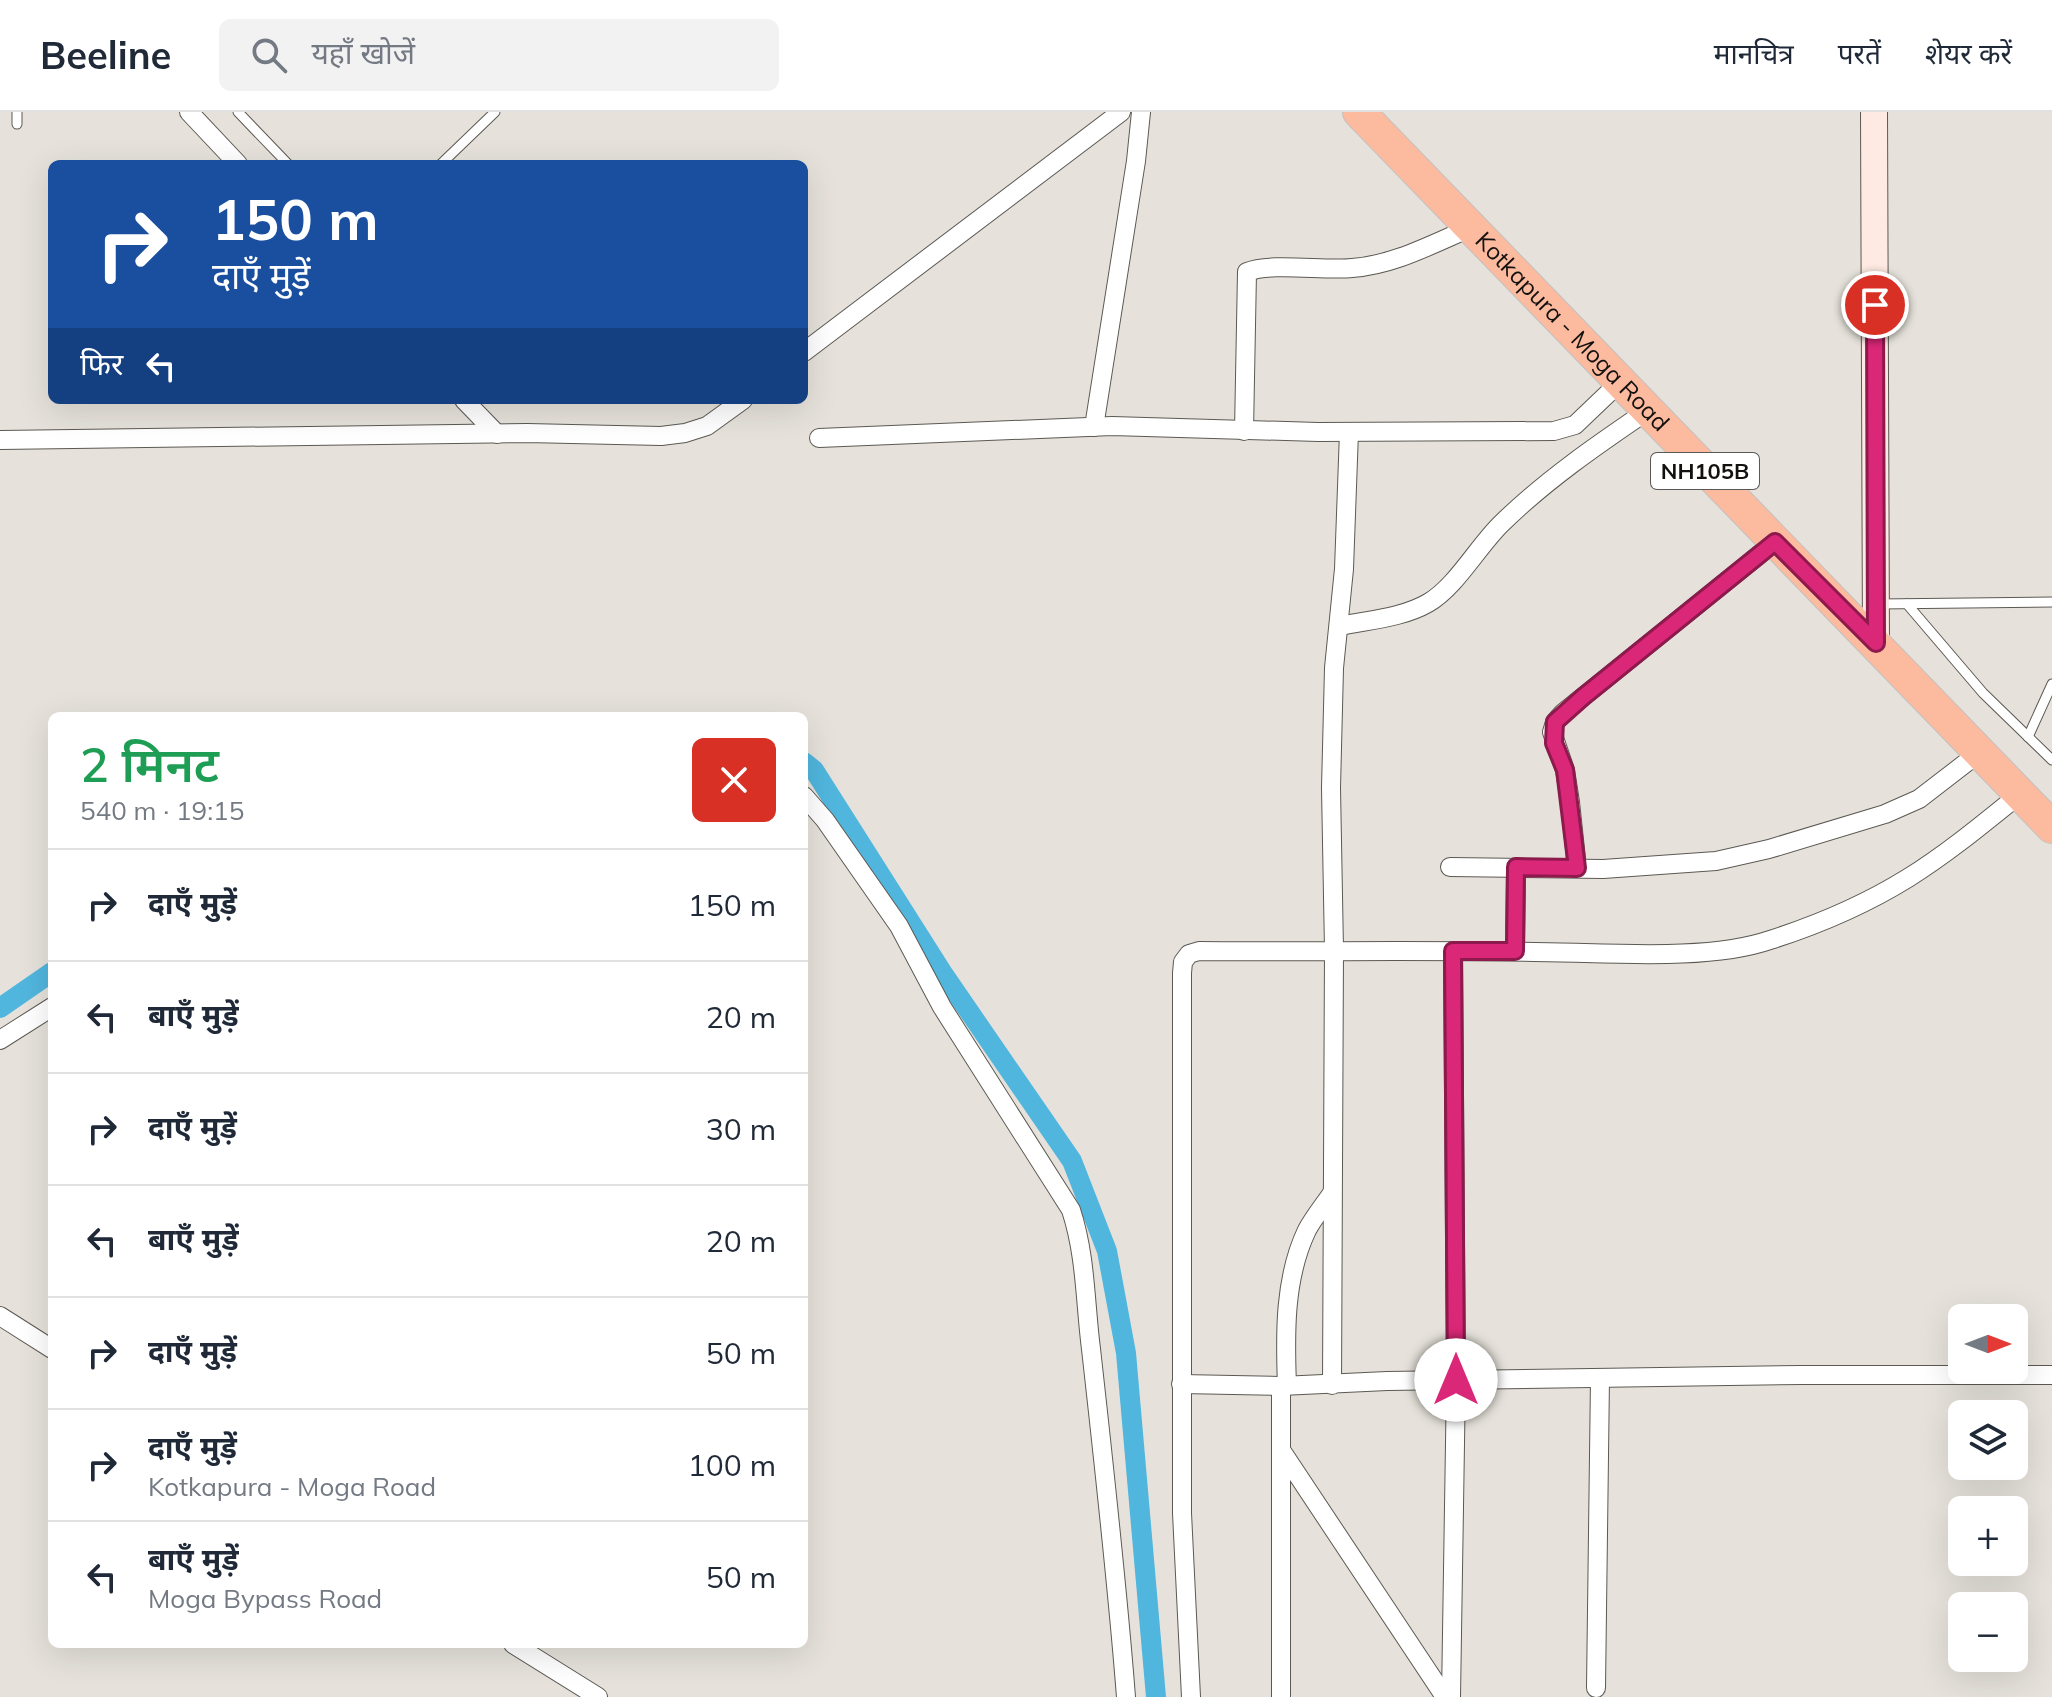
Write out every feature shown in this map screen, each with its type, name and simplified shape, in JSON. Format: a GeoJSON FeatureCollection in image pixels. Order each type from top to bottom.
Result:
{"type":"FeatureCollection","features":[{"type":"Feature","properties":{"kind":"highway","name":"Kotkapura - Moga Road"},"geometry":{"type":"LineString","coordinates":[[1359,112],[2052,827]]}},
{"type":"Feature","properties":{"kind":"street"},"geometry":{"type":"LineString","coordinates":[[189,112],[234,160]]}},
{"type":"Feature","properties":{"kind":"street"},"geometry":{"type":"LineString","coordinates":[[808,349],[1121,112]]}},
{"type":"Feature","properties":{"kind":"street"},"geometry":{"type":"LineString","coordinates":[[1094,427],[1141,112]]}},
{"type":"Feature","properties":{"kind":"street"},"geometry":{"type":"LineString","coordinates":[[1874,112],[1876,643]]}},
{"type":"Feature","properties":{"kind":"street"},"geometry":{"type":"LineString","coordinates":[[1244,431],[1247,272],[1264,268],[1355,268],[1387,262],[1470,228]]}},
{"type":"Feature","properties":{"kind":"street"},"geometry":{"type":"LineString","coordinates":[[819,438],[1094,427],[1349,432],[1565,430],[1575,425],[1619,383]]}},
{"type":"Feature","properties":{"kind":"street"},"geometry":{"type":"LineString","coordinates":[[468,404],[497,434]]}},
{"type":"Feature","properties":{"kind":"street"},"geometry":{"type":"LineString","coordinates":[[0,440],[497,434],[661,436],[707,426],[737,404]]}},
{"type":"Feature","properties":{"kind":"street"},"geometry":{"type":"LineString","coordinates":[[1340,626],[1398,614],[1431,601],[1449,586],[1503,521],[1589,450],[1647,411]]}},
{"type":"Feature","properties":{"kind":"street"},"geometry":{"type":"LineString","coordinates":[[1332,1385],[1334,950],[1331,788],[1334,668],[1340,626],[1349,432]]}},
{"type":"Feature","properties":{"kind":"street"},"geometry":{"type":"LineString","coordinates":[[1577,868],[1565,770],[1554,743],[1555,722],[1775,542]]}},
{"type":"Feature","properties":{"kind":"street"},"geometry":{"type":"LineString","coordinates":[[1450,867],[1670,866],[1716,861],[1885,814],[1919,799],[1980,752]]}},
{"type":"Feature","properties":{"kind":"street"},"geometry":{"type":"LineString","coordinates":[[1191,1697],[1182,1513],[1181,1384],[1183,962],[1189,954],[1199,951],[1334,950],[1659,953],[1716,950],[1767,941],[1853,907],[1907,878],[2020,794]]}},
{"type":"Feature","properties":{"kind":"street"},"geometry":{"type":"LineString","coordinates":[[808,801],[899,926],[942,1007],[1071,1210],[1081,1240],[1126,1697]]}},
{"type":"Feature","properties":{"kind":"street"},"geometry":{"type":"LineString","coordinates":[[1515,951],[1516,867]]}},
{"type":"Feature","properties":{"kind":"street"},"geometry":{"type":"LineString","coordinates":[[1448,1697],[1456,1380],[1453,951]]}},
{"type":"Feature","properties":{"kind":"street"},"geometry":{"type":"LineString","coordinates":[[0,1040],[48,1010]]}},
{"type":"Feature","properties":{"kind":"street"},"geometry":{"type":"LineString","coordinates":[[1281,1697],[1281,1450],[1287,1311],[1295,1268],[1308,1229],[1332,1193]]}},
{"type":"Feature","properties":{"kind":"street"},"geometry":{"type":"LineString","coordinates":[[0,1316],[48,1346]]}},
{"type":"Feature","properties":{"kind":"street"},"geometry":{"type":"LineString","coordinates":[[1181,1384],[1284,1386],[1802,1375],[2052,1375]]}},
{"type":"Feature","properties":{"kind":"street"},"geometry":{"type":"LineString","coordinates":[[1596,1688],[1600,1378]]}},
{"type":"Feature","properties":{"kind":"street"},"geometry":{"type":"LineString","coordinates":[[1281,1450],[1448,1697]]}},
{"type":"Feature","properties":{"kind":"street"},"geometry":{"type":"LineString","coordinates":[[519,1648],[598,1697]]}},
{"type":"Feature","properties":{"kind":"lane"},"geometry":{"type":"LineString","coordinates":[[17,112],[17,124]]}},
{"type":"Feature","properties":{"kind":"lane"},"geometry":{"type":"LineString","coordinates":[[238,112],[284,160]]}},
{"type":"Feature","properties":{"kind":"lane"},"geometry":{"type":"LineString","coordinates":[[445,160],[495,112]]}},
{"type":"Feature","properties":{"kind":"lane"},"geometry":{"type":"LineString","coordinates":[[1876,604],[2052,602]]}},
{"type":"Feature","properties":{"kind":"lane"},"geometry":{"type":"LineString","coordinates":[[1907,604],[1983,693],[2052,760]]}},
{"type":"Feature","properties":{"kind":"lane"},"geometry":{"type":"LineString","coordinates":[[2028,737],[2052,684]]}},
{"type":"Feature","properties":{"kind":"waterway"},"geometry":{"type":"LineString","coordinates":[[808,765],[814,770],[944,975],[1072,1161],[1107,1251],[1126,1353],[1156,1697]]}},
{"type":"Feature","properties":{"kind":"waterway"},"geometry":{"type":"LineString","coordinates":[[0,1008],[48,975]]}},
{"type":"Feature","properties":{"kind":"route"},"geometry":{"type":"LineString","coordinates":[[1456,1380],[1453,951],[1515,951],[1516,867],[1577,868],[1565,770],[1552,732],[1555,722],[1775,542],[1876,643],[1875,305]]}}]}
